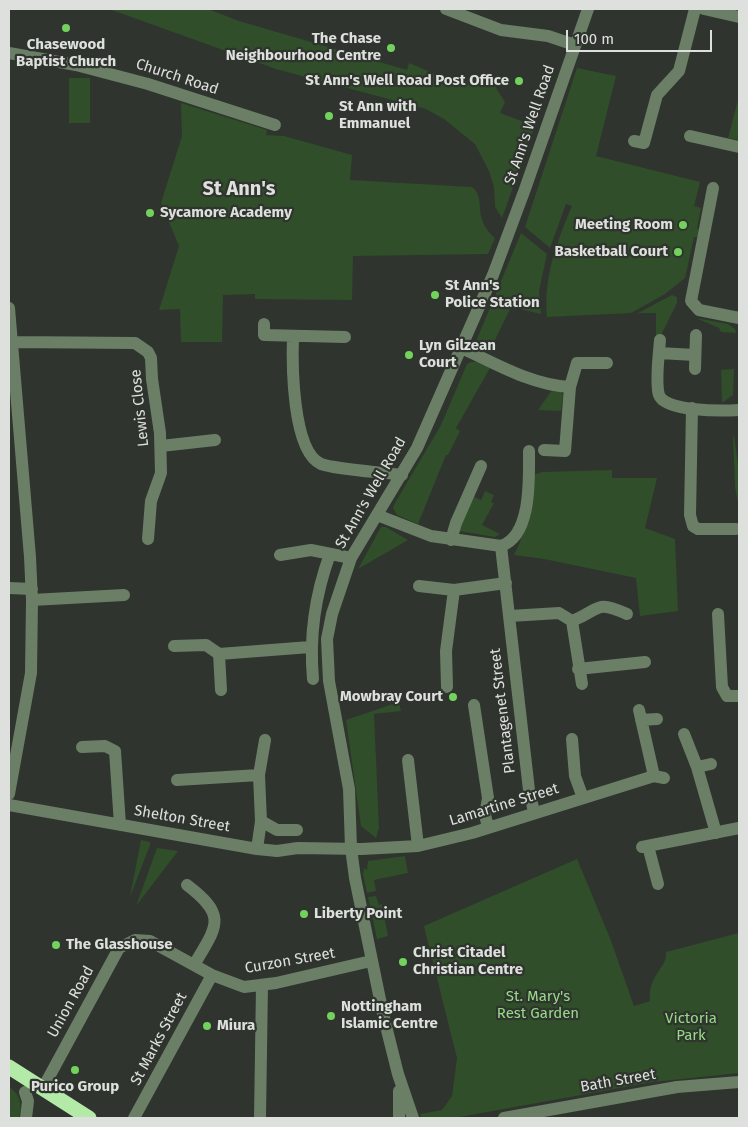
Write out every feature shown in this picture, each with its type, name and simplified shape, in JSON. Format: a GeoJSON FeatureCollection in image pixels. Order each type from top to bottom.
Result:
{"type":"FeatureCollection","features":[{"type":"Feature","properties":{"kind":"highway"},"geometry":{"type":"LineString","coordinates":[[9,1067],[89,1118]]}},
{"type":"Feature","properties":{"kind":"street"},"geometry":{"type":"LineString","coordinates":[[446,9],[501,30],[548,36],[576,45]]}},
{"type":"Feature","properties":{"kind":"street","name":"St Ann's Well Road"},"geometry":{"type":"LineString","coordinates":[[414,1118],[398,1074],[371,961],[351,848],[349,789],[326,651],[329,628],[352,558],[418,448],[462,348],[508,237],[588,9]]}},
{"type":"Feature","properties":{"kind":"street"},"geometry":{"type":"LineString","coordinates":[[634,141],[644,143],[657,95],[679,70],[695,9]]}},
{"type":"Feature","properties":{"kind":"street"},"geometry":{"type":"LineString","coordinates":[[704,9],[739,17]]}},
{"type":"Feature","properties":{"kind":"street","name":"Church Road"},"geometry":{"type":"LineString","coordinates":[[9,54],[76,65],[148,84],[275,125]]}},
{"type":"Feature","properties":{"kind":"street"},"geometry":{"type":"LineString","coordinates":[[690,136],[710,135],[739,148]]}},
{"type":"Feature","properties":{"kind":"street"},"geometry":{"type":"LineString","coordinates":[[709,195],[691,301],[699,310],[739,318]]}},
{"type":"Feature","properties":{"kind":"street"},"geometry":{"type":"LineString","coordinates":[[9,308],[32,594],[31,673],[9,794]]}},
{"type":"Feature","properties":{"kind":"street"},"geometry":{"type":"LineString","coordinates":[[264,324],[264,335],[345,337]]}},
{"type":"Feature","properties":{"kind":"street"},"geometry":{"type":"LineString","coordinates":[[695,370],[696,335]]}},
{"type":"Feature","properties":{"kind":"street"},"geometry":{"type":"LineString","coordinates":[[293,336],[291,377],[294,400],[310,454],[323,465],[402,475]]}},
{"type":"Feature","properties":{"kind":"street","name":"Lewis Close"},"geometry":{"type":"LineString","coordinates":[[11,347],[135,344],[148,352],[151,358],[161,446],[161,473],[151,501],[148,539]]}},
{"type":"Feature","properties":{"kind":"street"},"geometry":{"type":"LineString","coordinates":[[695,355],[660,347],[660,397],[671,406],[739,410]]}},
{"type":"Feature","properties":{"kind":"street"},"geometry":{"type":"LineString","coordinates":[[462,348],[535,381],[550,386],[570,387]]}},
{"type":"Feature","properties":{"kind":"street"},"geometry":{"type":"LineString","coordinates":[[544,450],[565,451],[570,387],[577,357],[607,363]]}},
{"type":"Feature","properties":{"kind":"street"},"geometry":{"type":"LineString","coordinates":[[692,408],[690,515],[693,526],[698,529],[736,529]]}},
{"type":"Feature","properties":{"kind":"street"},"geometry":{"type":"LineString","coordinates":[[161,446],[215,440]]}},
{"type":"Feature","properties":{"kind":"street"},"geometry":{"type":"LineString","coordinates":[[377,515],[416,532],[451,540],[501,546],[510,543],[516,538],[523,523],[535,467],[529,451]]}},
{"type":"Feature","properties":{"kind":"street"},"geometry":{"type":"LineString","coordinates":[[451,540],[478,487],[481,466]]}},
{"type":"Feature","properties":{"kind":"street","name":"Plantagenet Street"},"geometry":{"type":"LineString","coordinates":[[501,546],[510,616],[506,636],[534,812]]}},
{"type":"Feature","properties":{"kind":"street"},"geometry":{"type":"LineString","coordinates":[[280,555],[311,550],[352,558]]}},
{"type":"Feature","properties":{"kind":"street"},"geometry":{"type":"LineString","coordinates":[[328,668],[312,674],[310,647],[317,600],[330,554]]}},
{"type":"Feature","properties":{"kind":"street"},"geometry":{"type":"LineString","coordinates":[[419,586],[454,590],[506,583]]}},
{"type":"Feature","properties":{"kind":"street"},"geometry":{"type":"LineString","coordinates":[[9,588],[32,594],[116,598]]}},
{"type":"Feature","properties":{"kind":"street"},"geometry":{"type":"LineString","coordinates":[[450,679],[454,590]]}},
{"type":"Feature","properties":{"kind":"street"},"geometry":{"type":"LineString","coordinates":[[572,622],[602,606],[608,606],[627,614]]}},
{"type":"Feature","properties":{"kind":"street"},"geometry":{"type":"LineString","coordinates":[[510,616],[559,613],[572,622],[578,669],[582,684]]}},
{"type":"Feature","properties":{"kind":"street"},"geometry":{"type":"LineString","coordinates":[[718,614],[722,687],[727,696],[739,696]]}},
{"type":"Feature","properties":{"kind":"street"},"geometry":{"type":"LineString","coordinates":[[174,646],[206,645],[220,654],[310,647]]}},
{"type":"Feature","properties":{"kind":"street"},"geometry":{"type":"LineString","coordinates":[[220,654],[221,690]]}},
{"type":"Feature","properties":{"kind":"street"},"geometry":{"type":"LineString","coordinates":[[578,669],[645,662]]}},
{"type":"Feature","properties":{"kind":"street"},"geometry":{"type":"LineString","coordinates":[[474,706],[488,798],[486,815],[488,827]]}},
{"type":"Feature","properties":{"kind":"street","name":"Lamartine Street"},"geometry":{"type":"LineString","coordinates":[[351,848],[418,846],[659,777],[640,715],[657,719]]}},
{"type":"Feature","properties":{"kind":"street"},"geometry":{"type":"LineString","coordinates":[[684,734],[697,767],[716,832]]}},
{"type":"Feature","properties":{"kind":"street"},"geometry":{"type":"LineString","coordinates":[[257,849],[261,821],[259,775],[265,740]]}},
{"type":"Feature","properties":{"kind":"street"},"geometry":{"type":"LineString","coordinates":[[577,745],[575,776],[582,798]]}},
{"type":"Feature","properties":{"kind":"street"},"geometry":{"type":"LineString","coordinates":[[82,747],[105,746],[115,751],[120,825]]}},
{"type":"Feature","properties":{"kind":"street"},"geometry":{"type":"LineString","coordinates":[[408,760],[419,818],[418,846]]}},
{"type":"Feature","properties":{"kind":"street"},"geometry":{"type":"LineString","coordinates":[[697,767],[711,764]]}},
{"type":"Feature","properties":{"kind":"street"},"geometry":{"type":"LineString","coordinates":[[187,766],[182,780],[259,775]]}},
{"type":"Feature","properties":{"kind":"street","name":"Shelton Street"},"geometry":{"type":"LineString","coordinates":[[9,805],[257,849],[277,851],[298,848],[351,848]]}},
{"type":"Feature","properties":{"kind":"street"},"geometry":{"type":"LineString","coordinates":[[261,821],[277,830],[297,830]]}},
{"type":"Feature","properties":{"kind":"street"},"geometry":{"type":"LineString","coordinates":[[658,884],[645,847],[739,828]]}},
{"type":"Feature","properties":{"kind":"street"},"geometry":{"type":"LineString","coordinates":[[187,885],[209,903],[215,915],[213,931],[194,965]]}},
{"type":"Feature","properties":{"kind":"street","name":"Curzon Street"},"geometry":{"type":"LineString","coordinates":[[135,940],[150,941],[212,975],[238,986],[262,985],[371,961]]}},
{"type":"Feature","properties":{"kind":"street","name":"Union Road"},"geometry":{"type":"LineString","coordinates":[[43,1088],[119,948],[135,940]]}},
{"type":"Feature","properties":{"kind":"street","name":"St Marks Street"},"geometry":{"type":"LineString","coordinates":[[134,1118],[212,975]]}},
{"type":"Feature","properties":{"kind":"street"},"geometry":{"type":"LineString","coordinates":[[260,1118],[262,985]]}},
{"type":"Feature","properties":{"kind":"street","name":"St Ann's Well Road"},"geometry":{"type":"LineString","coordinates":[[398,1074],[401,1107],[399,1118]]}},
{"type":"Feature","properties":{"kind":"street","name":"Bath Street"},"geometry":{"type":"LineString","coordinates":[[504,1118],[677,1087],[739,1082]]}},
{"type":"Feature","properties":{"kind":"street"},"geometry":{"type":"LineString","coordinates":[[25,1092],[28,1101],[26,1118]]}},
{"type":"Feature","properties":{"kind":"green space"},"geometry":{"type":"Polygon","coordinates":[[[109,9],[208,9],[239,21],[407,70],[409,63],[458,84],[468,80],[481,87],[486,77],[491,80],[505,102],[500,113],[535,126],[502,218],[495,207],[494,187],[489,171],[475,144],[444,119],[426,109],[276,69],[109,9]]]}},
{"type":"Feature","properties":{"kind":"green space"},"geometry":{"type":"Polygon","coordinates":[[[577,68],[616,76],[596,156],[700,182],[694,206],[701,208],[697,228],[699,231],[698,237],[694,237],[685,278],[665,294],[631,313],[547,317],[547,288],[552,260],[572,206],[566,204],[550,248],[525,227],[577,68]]]}},
{"type":"Feature","properties":{"kind":"green space"},"geometry":{"type":"Polygon","coordinates":[[[69,78],[90,78],[90,123],[69,123],[69,78]]]}},
{"type":"Feature","properties":{"kind":"green space"},"geometry":{"type":"Polygon","coordinates":[[[739,100],[739,140],[728,138],[739,100]]]}},
{"type":"Feature","properties":{"kind":"green space"},"geometry":{"type":"Polygon","coordinates":[[[181,103],[267,130],[266,135],[284,136],[352,155],[350,180],[472,187],[479,197],[483,223],[495,238],[488,254],[353,256],[352,300],[255,299],[255,294],[223,295],[222,342],[181,342],[180,309],[159,310],[179,246],[161,203],[182,136],[181,103]]]}},
{"type":"Feature","properties":{"kind":"green space"},"geometry":{"type":"Polygon","coordinates":[[[521,233],[547,254],[539,291],[541,314],[511,307],[490,350],[479,345],[477,339],[521,233]]]}},
{"type":"Feature","properties":{"kind":"green space"},"geometry":{"type":"Polygon","coordinates":[[[672,295],[677,297],[677,303],[660,337],[656,337],[656,313],[638,313],[672,295]]]}},
{"type":"Feature","properties":{"kind":"green space"},"geometry":{"type":"Polygon","coordinates":[[[696,318],[728,324],[735,329],[736,333],[721,332],[719,328],[696,318]]]}},
{"type":"Feature","properties":{"kind":"green space"},"geometry":{"type":"Polygon","coordinates":[[[477,362],[490,368],[456,428],[460,431],[448,455],[446,455],[418,524],[397,515],[393,508],[441,425],[467,364],[477,362]]]}},
{"type":"Feature","properties":{"kind":"green space"},"geometry":{"type":"Polygon","coordinates":[[[734,369],[733,395],[722,403],[721,370],[734,369]]]}},
{"type":"Feature","properties":{"kind":"green space"},"geometry":{"type":"Polygon","coordinates":[[[552,390],[560,391],[563,395],[561,411],[538,410],[552,390]]]}},
{"type":"Feature","properties":{"kind":"green space"},"geometry":{"type":"Polygon","coordinates":[[[734,436],[739,471],[739,508],[735,487],[734,436]]]}},
{"type":"Feature","properties":{"kind":"green space"},"geometry":{"type":"Polygon","coordinates":[[[612,470],[612,478],[657,478],[645,528],[675,539],[678,611],[640,616],[636,578],[544,559],[514,555],[525,526],[533,475],[542,472],[612,470]]]}},
{"type":"Feature","properties":{"kind":"green space"},"geometry":{"type":"Polygon","coordinates":[[[485,491],[494,495],[491,502],[494,503],[482,525],[500,534],[495,537],[459,531],[472,496],[481,500],[485,491]]]}},
{"type":"Feature","properties":{"kind":"green space"},"geometry":{"type":"Polygon","coordinates":[[[381,527],[386,527],[408,540],[358,569],[381,527]]]}},
{"type":"Feature","properties":{"kind":"green space"},"geometry":{"type":"Polygon","coordinates":[[[399,702],[401,711],[374,714],[379,828],[376,838],[361,826],[346,720],[399,702]]]}},
{"type":"Feature","properties":{"kind":"green space"},"geometry":{"type":"Polygon","coordinates":[[[141,840],[150,842],[150,845],[130,897],[141,840]]]}},
{"type":"Feature","properties":{"kind":"green space"},"geometry":{"type":"Polygon","coordinates":[[[157,848],[178,851],[136,906],[157,848]]]}},
{"type":"Feature","properties":{"kind":"green space"},"geometry":{"type":"Polygon","coordinates":[[[405,856],[408,873],[374,880],[376,891],[367,893],[363,874],[364,868],[367,870],[368,861],[405,856]]]}},
{"type":"Feature","properties":{"kind":"green space","name":"St. Mary's Rest Garden"},"geometry":{"type":"Polygon","coordinates":[[[577,859],[610,938],[634,1006],[650,1001],[650,992],[654,978],[664,962],[666,952],[739,933],[739,1073],[653,1082],[454,1118],[422,1118],[420,1114],[442,1110],[452,1096],[457,1058],[424,926],[577,859]]]}},
{"type":"Feature","properties":{"kind":"green space"},"geometry":{"type":"Polygon","coordinates":[[[376,896],[379,905],[382,904],[388,936],[377,939],[368,897],[376,896]]]}},
{"type":"Feature","properties":{"kind":"green space"},"geometry":{"type":"Polygon","coordinates":[[[9,1087],[20,1100],[19,1118],[9,1118],[9,1087]]]}},
{"type":"Feature","properties":{"kind":"place","name":"Chasewood Baptist Church"},"geometry":{"type":"Point","coordinates":[66,28]}},
{"type":"Feature","properties":{"kind":"place","name":"The Chase Neighbourhood Centre"},"geometry":{"type":"Point","coordinates":[391,48]}},
{"type":"Feature","properties":{"kind":"place","name":"St Ann's Well Road Post Office"},"geometry":{"type":"Point","coordinates":[519,81]}},
{"type":"Feature","properties":{"kind":"place","name":"St Ann with Emmanuel"},"geometry":{"type":"Point","coordinates":[329,116]}},
{"type":"Feature","properties":{"kind":"place","name":"Sycamore Academy"},"geometry":{"type":"Point","coordinates":[150,213]}},
{"type":"Feature","properties":{"kind":"place","name":"Meeting Room"},"geometry":{"type":"Point","coordinates":[683,225]}},
{"type":"Feature","properties":{"kind":"place","name":"Basketball Court"},"geometry":{"type":"Point","coordinates":[678,252]}},
{"type":"Feature","properties":{"kind":"place","name":"St Ann's Police Station"},"geometry":{"type":"Point","coordinates":[435,295]}},
{"type":"Feature","properties":{"kind":"place","name":"Lyn Gilzean Court"},"geometry":{"type":"Point","coordinates":[409,355]}},
{"type":"Feature","properties":{"kind":"place","name":"Mowbray Court"},"geometry":{"type":"Point","coordinates":[453,697]}},
{"type":"Feature","properties":{"kind":"place","name":"Liberty Point"},"geometry":{"type":"Point","coordinates":[304,914]}},
{"type":"Feature","properties":{"kind":"place","name":"The Glasshouse"},"geometry":{"type":"Point","coordinates":[56,945]}},
{"type":"Feature","properties":{"kind":"place","name":"Christ Citadel Christian Centre"},"geometry":{"type":"Point","coordinates":[403,962]}},
{"type":"Feature","properties":{"kind":"place","name":"Nottingham Islamic Centre"},"geometry":{"type":"Point","coordinates":[331,1016]}},
{"type":"Feature","properties":{"kind":"place","name":"Miura"},"geometry":{"type":"Point","coordinates":[207,1026]}},
{"type":"Feature","properties":{"kind":"place","name":"Purico Group"},"geometry":{"type":"Point","coordinates":[75,1070]}},
{"type":"Feature","properties":{"kind":"district","name":"St Ann's"},"geometry":{"type":"Point","coordinates":[239,189]}},
{"type":"Feature","properties":{"kind":"park label","name":"Victoria Park"},"geometry":{"type":"Point","coordinates":[691,1028]}}]}
